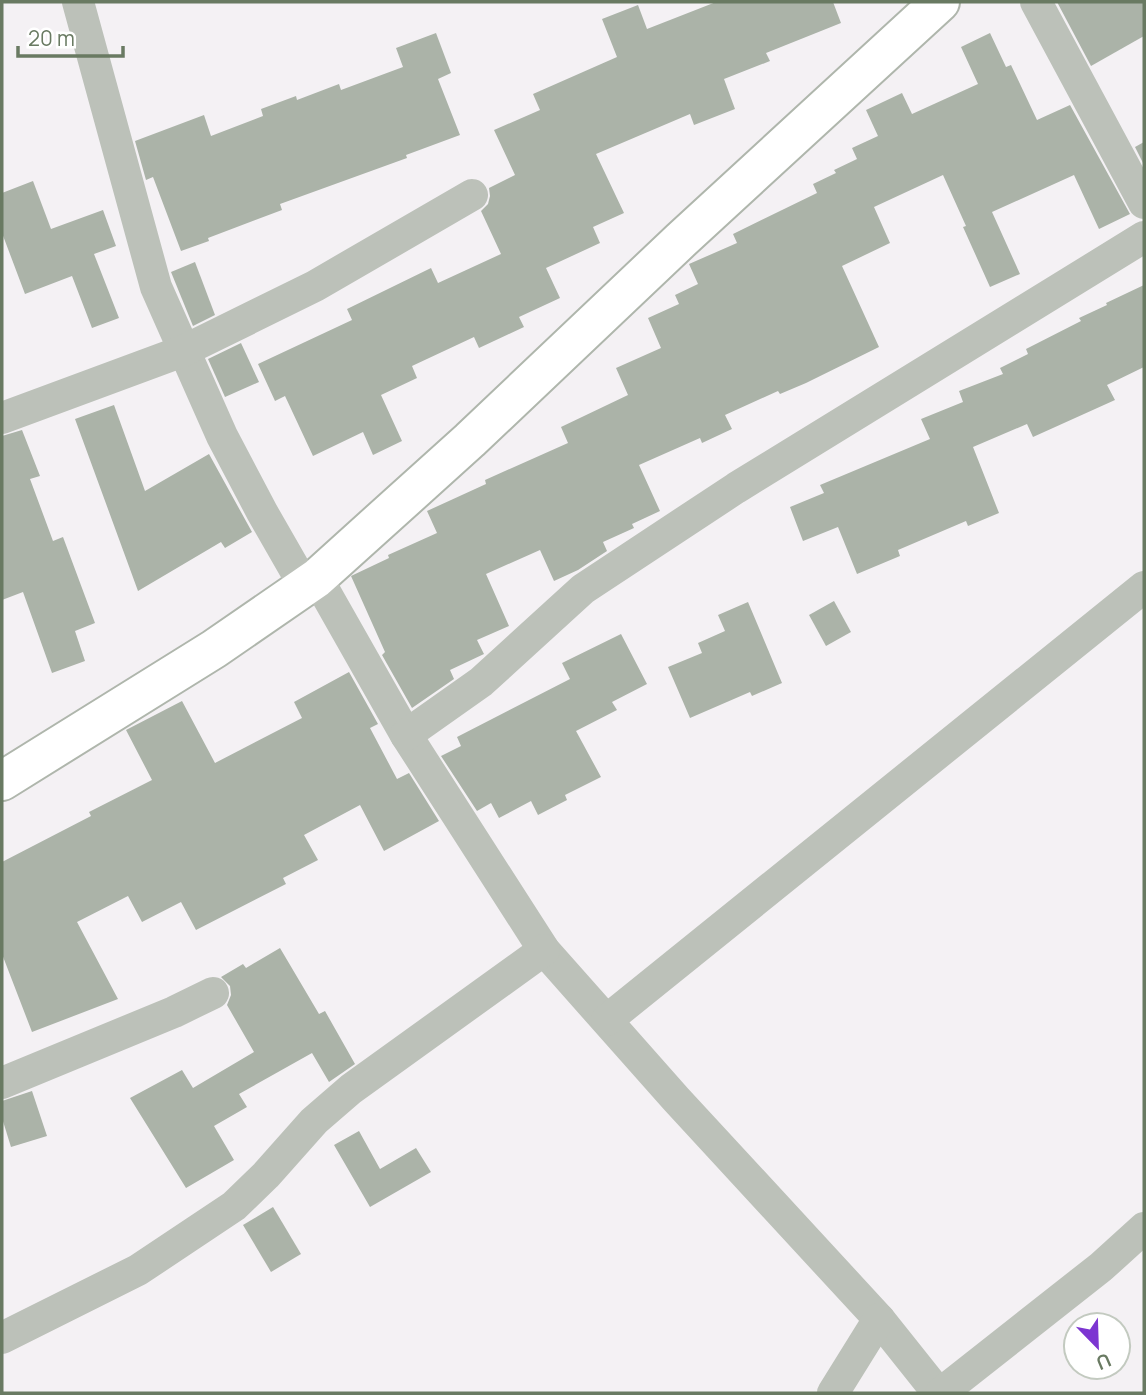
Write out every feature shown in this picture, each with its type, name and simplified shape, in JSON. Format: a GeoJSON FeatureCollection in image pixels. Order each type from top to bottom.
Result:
{"type":"FeatureCollection","features":[{"type":"Feature","properties":{"kind":"street"},"geometry":{"type":"LineString","coordinates":[[78,2],[152,276],[222,436],[262,512],[311,582],[405,735],[544,950],[676,1099],[879,1319],[940,1393],[1101,1267],[1144,1228]]}},
{"type":"Feature","properties":{"kind":"street"},"geometry":{"type":"LineString","coordinates":[[2,781],[214,649],[311,582],[470,440],[681,240],[940,2]]}},
{"type":"Feature","properties":{"kind":"street"},"geometry":{"type":"LineString","coordinates":[[1035,2],[1144,203]]}},
{"type":"Feature","properties":{"kind":"street"},"geometry":{"type":"LineString","coordinates":[[2,418],[183,351],[316,286],[472,195]]}},
{"type":"Feature","properties":{"kind":"street"},"geometry":{"type":"LineString","coordinates":[[405,735],[481,682],[583,589],[736,488],[1144,237]]}},
{"type":"Feature","properties":{"kind":"street"},"geometry":{"type":"LineString","coordinates":[[607,1020],[1144,587]]}},
{"type":"Feature","properties":{"kind":"street"},"geometry":{"type":"LineString","coordinates":[[2,1338],[138,1270],[234,1206],[314,1121],[351,1088],[544,950]]}},
{"type":"Feature","properties":{"kind":"street"},"geometry":{"type":"LineString","coordinates":[[2,1083],[174,1013],[213,993]]}},
{"type":"Feature","properties":{"kind":"street"},"geometry":{"type":"LineString","coordinates":[[833,1393],[879,1319]]}},
{"type":"Feature","properties":{"kind":"building"},"geometry":{"type":"Polygon","coordinates":[[[716,2],[833,2],[841,23],[766,53],[770,61],[724,79],[735,109],[694,125],[690,114],[596,154],[624,213],[593,227],[600,243],[546,268],[560,298],[519,317],[524,327],[479,348],[474,337],[412,366],[417,378],[381,395],[402,441],[373,455],[363,432],[313,456],[285,396],[275,401],[258,364],[352,320],[347,309],[431,268],[438,283],[501,254],[481,211],[488,204],[489,188],[515,175],[494,130],[540,110],[533,94],[617,57],[602,19],[638,5],[647,29],[716,2]]]}},
{"type":"Feature","properties":{"kind":"building"},"geometry":{"type":"Polygon","coordinates":[[[1057,2],[1144,2],[1144,36],[1091,66],[1057,2]]]}},
{"type":"Feature","properties":{"kind":"building"},"geometry":{"type":"Polygon","coordinates":[[[436,33],[451,73],[438,79],[460,135],[406,155],[407,158],[280,204],[282,210],[181,251],[153,177],[146,180],[135,141],[204,115],[211,136],[263,116],[261,109],[296,96],[297,100],[339,84],[341,90],[403,67],[396,48],[436,33]]]}},
{"type":"Feature","properties":{"kind":"building"},"geometry":{"type":"Polygon","coordinates":[[[990,33],[1006,67],[1011,65],[1037,120],[1070,105],[1130,214],[1099,229],[1074,175],[992,212],[1020,274],[990,287],[943,175],[874,207],[890,243],[842,266],[879,347],[806,383],[780,394],[778,391],[725,415],[732,429],[702,443],[700,438],[639,465],[660,511],[632,524],[634,528],[603,542],[607,551],[578,570],[554,581],[540,550],[486,574],[509,626],[477,640],[484,654],[450,670],[454,679],[412,708],[382,655],[385,652],[351,576],[389,558],[388,555],[437,533],[427,511],[486,484],[485,480],[568,443],[561,427],[628,395],[616,368],[661,348],[648,318],[679,304],[675,295],[698,284],[689,264],[737,243],[733,234],[817,193],[813,184],[857,159],[852,148],[878,136],[866,110],[902,93],[912,114],[978,84],[961,47],[990,33]]]}},
{"type":"Feature","properties":{"kind":"building"},"geometry":{"type":"Polygon","coordinates":[[[1144,142],[1144,165],[1135,147],[1144,142]]]}},
{"type":"Feature","properties":{"kind":"building"},"geometry":{"type":"Polygon","coordinates":[[[33,181],[51,229],[103,210],[116,246],[94,254],[119,318],[92,328],[72,276],[25,294],[2,233],[2,193],[33,181]]]}},
{"type":"Feature","properties":{"kind":"building"},"geometry":{"type":"Polygon","coordinates":[[[195,262],[215,315],[193,326],[171,272],[195,262]]]}},
{"type":"Feature","properties":{"kind":"building"},"geometry":{"type":"Polygon","coordinates":[[[1144,285],[1144,367],[1107,385],[1115,400],[1033,437],[1027,424],[973,447],[999,513],[968,526],[966,521],[898,550],[900,556],[857,574],[838,527],[803,541],[790,507],[824,493],[820,485],[930,439],[921,419],[963,402],[959,391],[1003,374],[1000,368],[1028,354],[1026,349],[1081,321],[1079,318],[1107,305],[1106,303],[1144,285]]]}},
{"type":"Feature","properties":{"kind":"building"},"geometry":{"type":"Polygon","coordinates":[[[241,343],[259,382],[225,397],[208,359],[241,343]]]}},
{"type":"Feature","properties":{"kind":"building"},"geometry":{"type":"Polygon","coordinates":[[[114,405],[145,491],[209,454],[252,532],[225,548],[221,542],[138,591],[75,419],[114,405]]]}},
{"type":"Feature","properties":{"kind":"building"},"geometry":{"type":"Polygon","coordinates":[[[22,430],[40,476],[30,479],[53,541],[63,537],[95,623],[75,631],[85,661],[52,673],[23,592],[2,600],[2,436],[22,430]]]}},
{"type":"Feature","properties":{"kind":"building"},"geometry":{"type":"Polygon","coordinates":[[[834,601],[851,632],[826,646],[809,615],[834,601]]]}},
{"type":"Feature","properties":{"kind":"building"},"geometry":{"type":"Polygon","coordinates":[[[748,602],[782,683],[752,696],[750,692],[690,718],[668,667],[702,653],[698,643],[725,631],[718,615],[748,602]]]}},
{"type":"Feature","properties":{"kind":"building"},"geometry":{"type":"Polygon","coordinates":[[[621,634],[647,684],[612,702],[617,710],[576,731],[601,777],[565,795],[567,800],[538,815],[531,801],[499,818],[491,803],[477,811],[441,756],[461,746],[457,737],[570,679],[562,663],[621,634]]]}},
{"type":"Feature","properties":{"kind":"building"},"geometry":{"type":"Polygon","coordinates":[[[349,672],[378,724],[370,728],[397,779],[409,773],[439,821],[384,851],[360,805],[304,835],[318,860],[283,878],[286,884],[196,930],[181,902],[142,922],[128,896],[77,922],[118,999],[32,1032],[2,954],[2,862],[91,816],[89,812],[152,780],[126,730],[182,701],[215,763],[302,718],[294,702],[349,672]]]}},
{"type":"Feature","properties":{"kind":"building"},"geometry":{"type":"Polygon","coordinates":[[[280,948],[319,1014],[325,1011],[355,1064],[329,1082],[312,1053],[239,1094],[247,1107],[214,1126],[234,1160],[186,1188],[130,1098],[182,1070],[193,1088],[254,1052],[227,1005],[231,995],[230,986],[221,977],[243,964],[246,968],[280,948]]]}},
{"type":"Feature","properties":{"kind":"building"},"geometry":{"type":"Polygon","coordinates":[[[32,1091],[47,1136],[11,1147],[2,1118],[2,1101],[32,1091]]]}},
{"type":"Feature","properties":{"kind":"building"},"geometry":{"type":"Polygon","coordinates":[[[359,1131],[380,1169],[416,1148],[431,1172],[370,1207],[334,1145],[359,1131]]]}},
{"type":"Feature","properties":{"kind":"building"},"geometry":{"type":"Polygon","coordinates":[[[273,1207],[301,1254],[271,1272],[243,1225],[273,1207]]]}}]}
